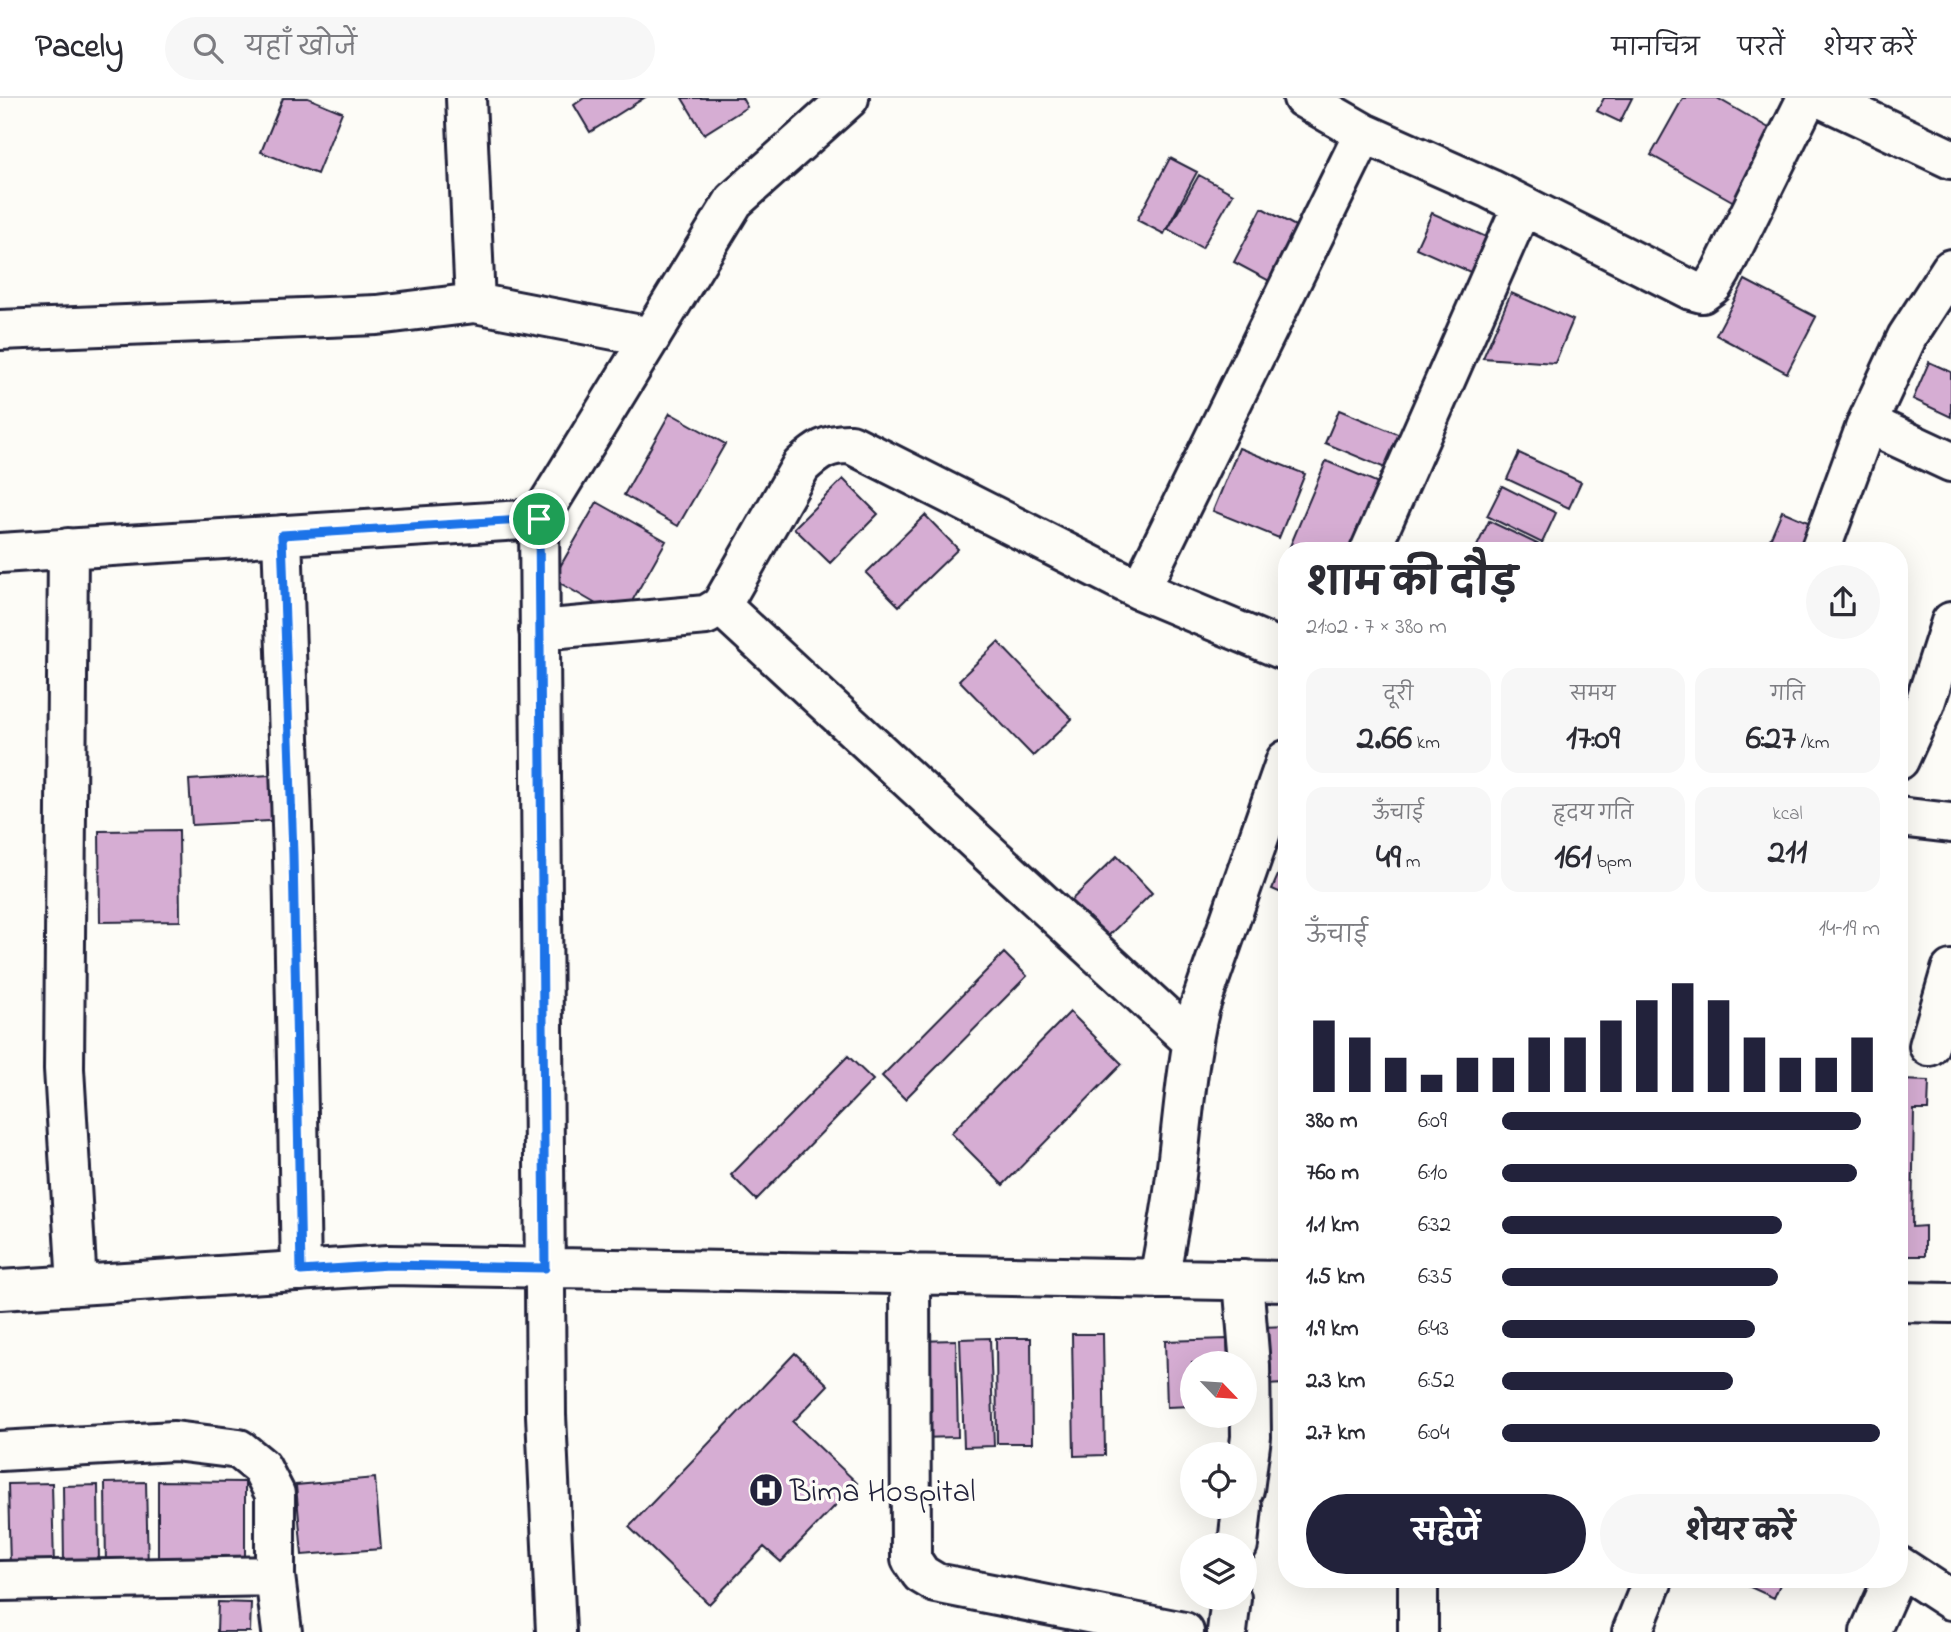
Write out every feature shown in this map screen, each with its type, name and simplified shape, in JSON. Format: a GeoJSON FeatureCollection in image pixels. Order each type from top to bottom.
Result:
{"type":"FeatureCollection","features":[{"type":"Feature","properties":{"kind":"street"},"geometry":{"type":"LineString","coordinates":[[467,98],[475,303]]}},
{"type":"Feature","properties":{"kind":"street"},"geometry":{"type":"LineString","coordinates":[[556,1632],[546,1415],[539,519],[734,201],[849,98]]}},
{"type":"Feature","properties":{"kind":"street"},"geometry":{"type":"LineString","coordinates":[[1303,98],[1364,133],[1490,189],[1702,293],[1713,285],[1721,272],[1807,98]]}},
{"type":"Feature","properties":{"kind":"street"},"geometry":{"type":"LineString","coordinates":[[1821,98],[1951,159]]}},
{"type":"Feature","properties":{"kind":"street"},"geometry":{"type":"LineString","coordinates":[[1140,590],[1364,133]]}},
{"type":"Feature","properties":{"kind":"street"},"geometry":{"type":"LineString","coordinates":[[1374,542],[1522,206]]}},
{"type":"Feature","properties":{"kind":"street"},"geometry":{"type":"LineString","coordinates":[[1823,542],[1867,423],[1907,337],[1951,269]]}},
{"type":"Feature","properties":{"kind":"street"},"geometry":{"type":"LineString","coordinates":[[0,330],[377,315],[475,303],[651,337]]}},
{"type":"Feature","properties":{"kind":"street"},"geometry":{"type":"LineString","coordinates":[[1867,423],[1951,462]]}},
{"type":"Feature","properties":{"kind":"street"},"geometry":{"type":"LineString","coordinates":[[540,630],[706,615],[721,606],[801,466],[819,450],[836,444],[851,444],[1140,590],[1278,647]]}},
{"type":"Feature","properties":{"kind":"street"},"geometry":{"type":"LineString","coordinates":[[0,553],[539,519]]}},
{"type":"Feature","properties":{"kind":"street"},"geometry":{"type":"LineString","coordinates":[[282,535],[293,854],[301,1271]]}},
{"type":"Feature","properties":{"kind":"street"},"geometry":{"type":"LineString","coordinates":[[68,548],[64,1069],[77,1285]]}},
{"type":"Feature","properties":{"kind":"street"},"geometry":{"type":"LineString","coordinates":[[721,606],[1192,1041]]}},
{"type":"Feature","properties":{"kind":"street"},"geometry":{"type":"LineString","coordinates":[[1908,740],[1925,703],[1951,622]]}},
{"type":"Feature","properties":{"kind":"street"},"geometry":{"type":"LineString","coordinates":[[1159,1279],[1173,1198],[1181,1113],[1200,1006],[1275,830],[1278,811]]}},
{"type":"Feature","properties":{"kind":"street"},"geometry":{"type":"LineString","coordinates":[[1908,818],[1951,823]]}},
{"type":"Feature","properties":{"kind":"street"},"geometry":{"type":"LineString","coordinates":[[1926,1048],[1951,970]]}},
{"type":"Feature","properties":{"kind":"street"},"geometry":{"type":"LineString","coordinates":[[0,1290],[389,1265],[1278,1281]]}},
{"type":"Feature","properties":{"kind":"street"},"geometry":{"type":"LineString","coordinates":[[910,1273],[911,1559],[921,1574],[936,1583],[1184,1632]]}},
{"type":"Feature","properties":{"kind":"street"},"geometry":{"type":"LineString","coordinates":[[1243,1280],[1251,1389],[1250,1442]]}},
{"type":"Feature","properties":{"kind":"street"},"geometry":{"type":"LineString","coordinates":[[1908,1302],[1951,1303]]}},
{"type":"Feature","properties":{"kind":"street"},"geometry":{"type":"LineString","coordinates":[[0,1451],[174,1441],[239,1449],[261,1467],[275,1494],[275,1576],[282,1632]]}},
{"type":"Feature","properties":{"kind":"street"},"geometry":{"type":"LineString","coordinates":[[1908,1573],[1951,1600]]}},
{"type":"Feature","properties":{"kind":"street"},"geometry":{"type":"LineString","coordinates":[[0,1581],[275,1576]]}},
{"type":"Feature","properties":{"kind":"street"},"geometry":{"type":"LineString","coordinates":[[1418,1588],[1418,1632]]}},
{"type":"Feature","properties":{"kind":"street"},"geometry":{"type":"LineString","coordinates":[[1632,1632],[1650,1588]]}},
{"type":"Feature","properties":{"kind":"street"},"geometry":{"type":"LineString","coordinates":[[1870,1632],[1889,1588]]}},
{"type":"Feature","properties":{"kind":"street"},"geometry":{"type":"LineString","coordinates":[[1227,1632],[1230,1610]]}},
{"type":"Feature","properties":{"kind":"building"},"geometry":{"type":"Polygon","coordinates":[[[283,98],[308,98],[342,112],[317,174],[261,152],[283,98]]]}},
{"type":"Feature","properties":{"kind":"building"},"geometry":{"type":"Polygon","coordinates":[[[584,98],[644,98],[590,132],[574,105],[584,98]]]}},
{"type":"Feature","properties":{"kind":"building"},"geometry":{"type":"Polygon","coordinates":[[[682,98],[742,98],[747,107],[704,134],[682,98]]]}},
{"type":"Feature","properties":{"kind":"building"},"geometry":{"type":"Polygon","coordinates":[[[1604,98],[1632,98],[1620,122],[1597,111],[1604,98]]]}},
{"type":"Feature","properties":{"kind":"building"},"geometry":{"type":"Polygon","coordinates":[[[1683,98],[1717,98],[1774,131],[1734,202],[1651,155],[1683,98]]]}},
{"type":"Feature","properties":{"kind":"building"},"geometry":{"type":"Polygon","coordinates":[[[1170,158],[1197,172],[1164,234],[1137,220],[1170,158]]]}},
{"type":"Feature","properties":{"kind":"building"},"geometry":{"type":"Polygon","coordinates":[[[1199,175],[1233,194],[1202,248],[1168,229],[1199,175]]]}},
{"type":"Feature","properties":{"kind":"building"},"geometry":{"type":"Polygon","coordinates":[[[1262,208],[1301,229],[1273,283],[1234,262],[1262,208]]]}},
{"type":"Feature","properties":{"kind":"building"},"geometry":{"type":"Polygon","coordinates":[[[1432,213],[1493,240],[1477,275],[1416,248],[1432,213]]]}},
{"type":"Feature","properties":{"kind":"building"},"geometry":{"type":"Polygon","coordinates":[[[1745,280],[1816,317],[1787,373],[1716,335],[1745,280]]]}},
{"type":"Feature","properties":{"kind":"building"},"geometry":{"type":"Polygon","coordinates":[[[1511,293],[1573,320],[1555,363],[1483,358],[1511,293]]]}},
{"type":"Feature","properties":{"kind":"building"},"geometry":{"type":"Polygon","coordinates":[[[1929,362],[1951,372],[1951,417],[1913,399],[1929,362]]]}},
{"type":"Feature","properties":{"kind":"building"},"geometry":{"type":"Polygon","coordinates":[[[1339,410],[1410,439],[1397,473],[1325,443],[1339,410]]]}},
{"type":"Feature","properties":{"kind":"building"},"geometry":{"type":"Polygon","coordinates":[[[670,413],[725,444],[678,526],[624,495],[670,413]]]}},
{"type":"Feature","properties":{"kind":"building"},"geometry":{"type":"Polygon","coordinates":[[[1239,448],[1305,474],[1279,538],[1213,511],[1239,448]]]}},
{"type":"Feature","properties":{"kind":"building"},"geometry":{"type":"Polygon","coordinates":[[[1519,453],[1581,482],[1569,508],[1507,479],[1519,453]]]}},
{"type":"Feature","properties":{"kind":"building"},"geometry":{"type":"Polygon","coordinates":[[[1326,461],[1388,487],[1364,542],[1292,542],[1326,461]]]}},
{"type":"Feature","properties":{"kind":"building"},"geometry":{"type":"Polygon","coordinates":[[[843,479],[878,514],[830,563],[794,528],[843,479]]]}},
{"type":"Feature","properties":{"kind":"building"},"geometry":{"type":"Polygon","coordinates":[[[1502,486],[1556,513],[1542,542],[1487,516],[1502,486]]]}},
{"type":"Feature","properties":{"kind":"building"},"geometry":{"type":"Polygon","coordinates":[[[597,502],[666,541],[622,619],[553,579],[597,502]]]}},
{"type":"Feature","properties":{"kind":"building"},"geometry":{"type":"Polygon","coordinates":[[[1782,511],[1815,525],[1807,542],[1769,542],[1782,511]]]}},
{"type":"Feature","properties":{"kind":"building"},"geometry":{"type":"Polygon","coordinates":[[[925,515],[958,549],[899,606],[866,573],[925,515]]]}},
{"type":"Feature","properties":{"kind":"building"},"geometry":{"type":"Polygon","coordinates":[[[1489,521],[1533,542],[1479,542],[1489,521]]]}},
{"type":"Feature","properties":{"kind":"building"},"geometry":{"type":"Polygon","coordinates":[[[998,642],[1072,719],[1033,756],[959,680],[998,642]]]}},
{"type":"Feature","properties":{"kind":"building"},"geometry":{"type":"Polygon","coordinates":[[[286,774],[288,820],[192,825],[189,780],[286,774]]]}},
{"type":"Feature","properties":{"kind":"building"},"geometry":{"type":"Polygon","coordinates":[[[179,830],[180,921],[100,922],[99,831],[179,830]]]}},
{"type":"Feature","properties":{"kind":"building"},"geometry":{"type":"Polygon","coordinates":[[[1117,856],[1152,893],[1099,945],[1063,908],[1117,856]]]}},
{"type":"Feature","properties":{"kind":"building"},"geometry":{"type":"Polygon","coordinates":[[[1278,875],[1278,892],[1272,889],[1278,875]]]}},
{"type":"Feature","properties":{"kind":"building"},"geometry":{"type":"Polygon","coordinates":[[[1004,953],[1027,976],[905,1099],[882,1076],[1004,953]]]}},
{"type":"Feature","properties":{"kind":"building"},"geometry":{"type":"Polygon","coordinates":[[[1070,1012],[1122,1064],[1003,1185],[951,1133],[1070,1012]]]}},
{"type":"Feature","properties":{"kind":"building"},"geometry":{"type":"Polygon","coordinates":[[[848,1056],[873,1080],[756,1200],[731,1175],[848,1056]]]}},
{"type":"Feature","properties":{"kind":"building"},"geometry":{"type":"Polygon","coordinates":[[[1908,1080],[1929,1081],[1928,1110],[1914,1110],[1912,1227],[1925,1226],[1925,1256],[1908,1256],[1908,1080]]]}},
{"type":"Feature","properties":{"kind":"building"},"geometry":{"type":"Polygon","coordinates":[[[1278,1326],[1278,1384],[1264,1385],[1262,1327],[1278,1326]]]}},
{"type":"Feature","properties":{"kind":"building"},"geometry":{"type":"Polygon","coordinates":[[[1072,1334],[1103,1334],[1105,1455],[1074,1456],[1072,1334]]]}},
{"type":"Feature","properties":{"kind":"building"},"geometry":{"type":"Polygon","coordinates":[[[990,1338],[994,1446],[964,1447],[960,1339],[990,1338]]]}},
{"type":"Feature","properties":{"kind":"building"},"geometry":{"type":"Polygon","coordinates":[[[996,1338],[1031,1338],[1032,1443],[997,1443],[996,1338]]]}},
{"type":"Feature","properties":{"kind":"building"},"geometry":{"type":"Polygon","coordinates":[[[1227,1339],[1228,1351],[1180,1351],[1180,1406],[1167,1407],[1165,1341],[1227,1339]]]}},
{"type":"Feature","properties":{"kind":"building"},"geometry":{"type":"Polygon","coordinates":[[[956,1340],[958,1437],[918,1438],[916,1341],[956,1340]]]}},
{"type":"Feature","properties":{"kind":"building"},"geometry":{"type":"Polygon","coordinates":[[[795,1353],[828,1385],[793,1422],[857,1483],[781,1562],[764,1547],[709,1604],[629,1527],[795,1353]]]}},
{"type":"Feature","properties":{"kind":"building"},"geometry":{"type":"Polygon","coordinates":[[[375,1478],[381,1549],[302,1555],[296,1485],[375,1478]]]}},
{"type":"Feature","properties":{"kind":"building"},"geometry":{"type":"Polygon","coordinates":[[[158,1481],[245,1482],[245,1563],[158,1563],[158,1481]]]}},
{"type":"Feature","properties":{"kind":"building"},"geometry":{"type":"Polygon","coordinates":[[[146,1482],[148,1569],[106,1570],[105,1483],[146,1482]]]}},
{"type":"Feature","properties":{"kind":"building"},"geometry":{"type":"Polygon","coordinates":[[[52,1483],[54,1567],[10,1568],[8,1484],[52,1483]]]}},
{"type":"Feature","properties":{"kind":"building"},"geometry":{"type":"Polygon","coordinates":[[[98,1485],[99,1563],[64,1564],[63,1486],[98,1485]]]}},
{"type":"Feature","properties":{"kind":"building"},"geometry":{"type":"Polygon","coordinates":[[[1752,1588],[1778,1588],[1774,1598],[1752,1588]]]}},
{"type":"Feature","properties":{"kind":"building"},"geometry":{"type":"Polygon","coordinates":[[[218,1602],[251,1603],[250,1632],[217,1632],[218,1602]]]}},
{"type":"Feature","properties":{"kind":"place","name":"Bima Hospital"},"geometry":{"type":"Point","coordinates":[766,1490]}},
{"type":"Feature","properties":{"kind":"route"},"geometry":{"type":"LineString","coordinates":[[539,519],[545,1268],[389,1265],[301,1271],[293,854],[282,535],[539,519]]}}]}
